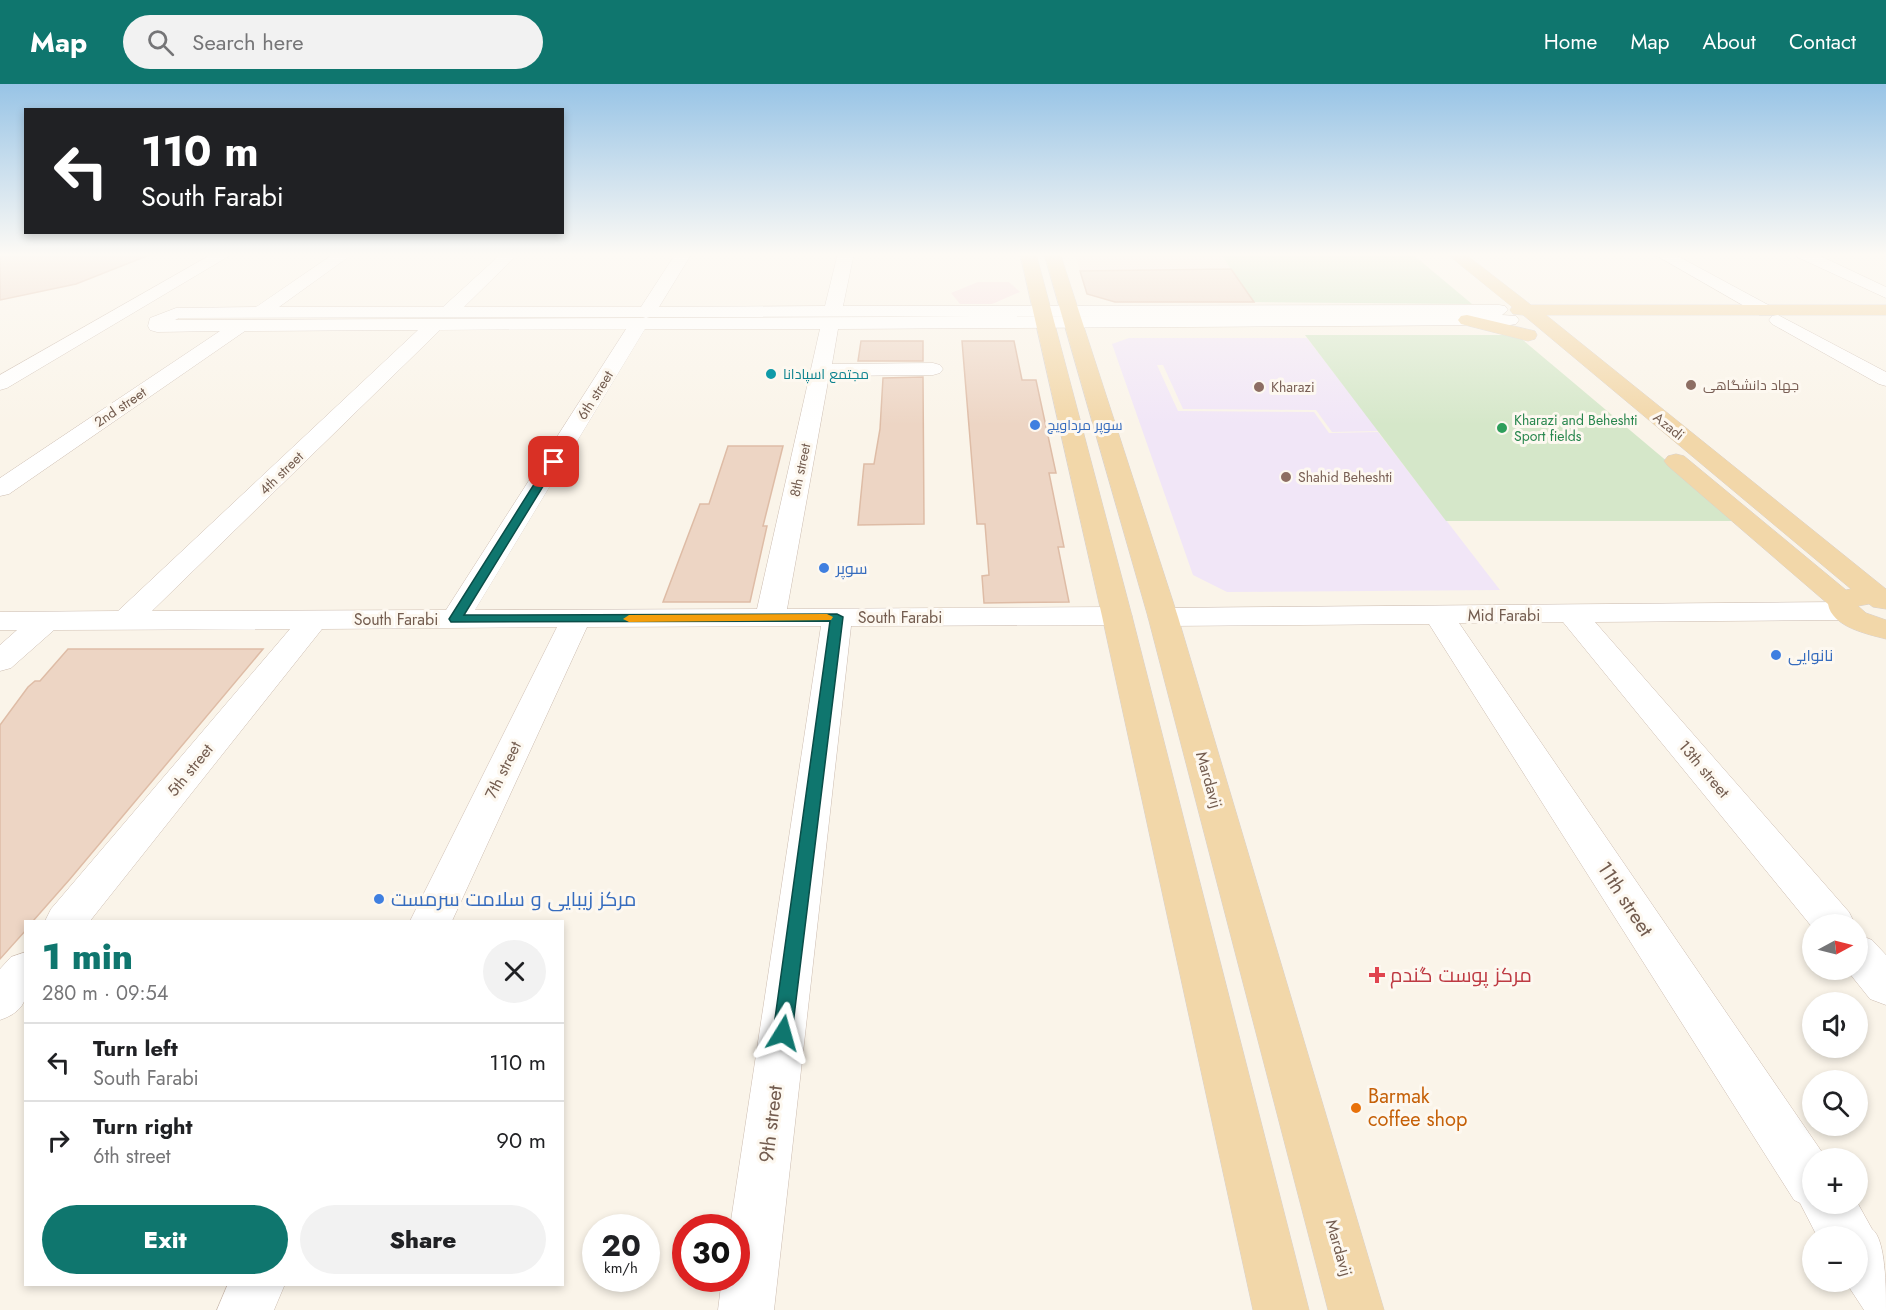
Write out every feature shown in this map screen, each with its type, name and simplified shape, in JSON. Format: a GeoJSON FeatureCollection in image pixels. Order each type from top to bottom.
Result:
{"type":"FeatureCollection","features":[{"type":"Feature","properties":{"kind":"main road","name":"Mardavij"},"geometry":{"type":"LineString","coordinates":[[1054,310],[1163,617],[1356,1310]]}},
{"type":"Feature","properties":{"kind":"main road","name":"Mardavij"},"geometry":{"type":"LineString","coordinates":[[1056,310],[1117,616],[1281,1310]]}},
{"type":"Feature","properties":{"kind":"main road"},"geometry":{"type":"LineString","coordinates":[[1463,315],[1470,310]]}},
{"type":"Feature","properties":{"kind":"main road","name":"Azadi"},"geometry":{"type":"LineString","coordinates":[[1511,310],[1524,317],[1871,616]]}},
{"type":"Feature","properties":{"kind":"main road","name":"Azadi"},"geometry":{"type":"LineString","coordinates":[[1517,310],[1871,616]]}},
{"type":"Feature","properties":{"kind":"main road"},"geometry":{"type":"LineString","coordinates":[[1524,317],[1526,310]]}},
{"type":"Feature","properties":{"kind":"main road"},"geometry":{"type":"LineString","coordinates":[[1524,317],[1563,310]]}},
{"type":"Feature","properties":{"kind":"main road"},"geometry":{"type":"LineString","coordinates":[[1571,310],[1886,320]]}},
{"type":"Feature","properties":{"kind":"main road"},"geometry":{"type":"LineString","coordinates":[[1463,315],[1598,320],[1772,316],[1882,310]]}},
{"type":"Feature","properties":{"kind":"street"},"geometry":{"type":"LineString","coordinates":[[0,384],[127,310]]}},
{"type":"Feature","properties":{"kind":"street","name":"2nd street"},"geometry":{"type":"LineString","coordinates":[[0,489],[263,310]]}},
{"type":"Feature","properties":{"kind":"street","name":"4th street"},"geometry":{"type":"LineString","coordinates":[[126,620],[450,310]]}},
{"type":"Feature","properties":{"kind":"street"},"geometry":{"type":"LineString","coordinates":[[643,319],[648,310]]}},
{"type":"Feature","properties":{"kind":"street"},"geometry":{"type":"LineString","coordinates":[[832,318],[834,310]]}},
{"type":"Feature","properties":{"kind":"street"},"geometry":{"type":"LineString","coordinates":[[1762,310],[1886,380]]}},
{"type":"Feature","properties":{"kind":"street"},"geometry":{"type":"LineString","coordinates":[[249,320],[176,313],[157,322],[158,326],[249,320],[1463,315],[1524,317]]}},
{"type":"Feature","properties":{"kind":"street","name":"8th street"},"geometry":{"type":"LineString","coordinates":[[770,618],[832,318]]}},
{"type":"Feature","properties":{"kind":"street","name":"6th street"},"geometry":{"type":"LineString","coordinates":[[455,619],[643,319]]}},
{"type":"Feature","properties":{"kind":"street"},"geometry":{"type":"LineString","coordinates":[[821,370],[933,369]]}},
{"type":"Feature","properties":{"kind":"street","name":"11th street"},"geometry":{"type":"LineString","coordinates":[[1438,615],[1802,1167]]}},
{"type":"Feature","properties":{"kind":"street","name":"13th street"},"geometry":{"type":"LineString","coordinates":[[1573,615],[1826,914]]}},
{"type":"Feature","properties":{"kind":"street","name":"South Farabi"},"geometry":{"type":"LineString","coordinates":[[0,621],[1117,616]]}},
{"type":"Feature","properties":{"kind":"street","name":"Mid Farabi"},"geometry":{"type":"LineString","coordinates":[[1163,617],[1871,616]]}},
{"type":"Feature","properties":{"kind":"street","name":"9th street"},"geometry":{"type":"LineString","coordinates":[[746,1310],[837,617]]}},
{"type":"Feature","properties":{"kind":"street","name":"7th street"},"geometry":{"type":"LineString","coordinates":[[431,920],[576,619]]}},
{"type":"Feature","properties":{"kind":"street"},"geometry":{"type":"LineString","coordinates":[[0,661],[47,620]]}},
{"type":"Feature","properties":{"kind":"street","name":"5th street"},"geometry":{"type":"LineString","coordinates":[[67,920],[314,620]]}},
{"type":"Feature","properties":{"kind":"street"},"geometry":{"type":"LineString","coordinates":[[1868,965],[1886,986]]}},
{"type":"Feature","properties":{"kind":"street"},"geometry":{"type":"LineString","coordinates":[[0,1001],[24,972]]}},
{"type":"Feature","properties":{"kind":"street"},"geometry":{"type":"LineString","coordinates":[[1868,1267],[1886,1294]]}},
{"type":"Feature","properties":{"kind":"street"},"geometry":{"type":"LineString","coordinates":[[245,1310],[256,1286]]}},
{"type":"Feature","properties":{"kind":"shaded area","name":"Shahid Beheshti"},"geometry":{"type":"Polygon","coordinates":[[[1129,338],[1307,338],[1379,431],[1332,432],[1316,410],[1183,409],[1163,365],[1157,365],[1178,411],[1314,412],[1329,433],[1378,432],[1500,590],[1227,592],[1193,575],[1112,344],[1129,338]]]}},
{"type":"Feature","properties":{"kind":"green space","name":"Kharazi and Beheshti Sport fields"},"geometry":{"type":"Polygon","coordinates":[[[1305,335],[1517,335],[1738,521],[1446,521],[1305,335]]]}},
{"type":"Feature","properties":{"kind":"building"},"geometry":{"type":"Polygon","coordinates":[[[861,341],[923,341],[923,361],[858,361],[861,341]]]}},
{"type":"Feature","properties":{"kind":"building"},"geometry":{"type":"Polygon","coordinates":[[[962,341],[1014,341],[1022,380],[1036,380],[1056,473],[1049,473],[1064,547],[1058,547],[1069,602],[984,603],[982,576],[989,575],[985,524],[977,524],[962,341]]]}},
{"type":"Feature","properties":{"kind":"building"},"geometry":{"type":"Polygon","coordinates":[[[923,377],[924,524],[858,525],[864,464],[874,464],[880,429],[883,378],[923,377]]]}},
{"type":"Feature","properties":{"kind":"building"},"geometry":{"type":"Polygon","coordinates":[[[728,446],[783,446],[763,526],[767,526],[750,602],[663,602],[700,504],[709,504],[728,446]]]}},
{"type":"Feature","properties":{"kind":"building"},"geometry":{"type":"Polygon","coordinates":[[[68,649],[263,649],[34,920],[24,920],[24,932],[0,959],[0,725],[28,687],[35,681],[40,681],[68,649]]]}},
{"type":"Feature","properties":{"kind":"slow traffic"},"geometry":{"type":"LineString","coordinates":[[629,619],[827,617]]}},
{"type":"Feature","properties":{"kind":"place","name":"مجتمع اسپادانا"},"geometry":{"type":"Point","coordinates":[771,374]}},
{"type":"Feature","properties":{"kind":"place","name":"جهاد دانشگاهی"},"geometry":{"type":"Point","coordinates":[1691,385]}},
{"type":"Feature","properties":{"kind":"place","name":"Kharazi"},"geometry":{"type":"Point","coordinates":[1259,387]}},
{"type":"Feature","properties":{"kind":"place","name":"سوپر مرداویچ"},"geometry":{"type":"Point","coordinates":[1035,425]}},
{"type":"Feature","properties":{"kind":"place","name":"Kharazi and Beheshti Sport fields"},"geometry":{"type":"Point","coordinates":[1502,428]}},
{"type":"Feature","properties":{"kind":"place","name":"Shahid Beheshti"},"geometry":{"type":"Point","coordinates":[1286,477]}},
{"type":"Feature","properties":{"kind":"place","name":"سوپر"},"geometry":{"type":"Point","coordinates":[824,568]}},
{"type":"Feature","properties":{"kind":"place","name":"نانوایی"},"geometry":{"type":"Point","coordinates":[1776,655]}},
{"type":"Feature","properties":{"kind":"place","name":"مرکز زیبایی و سلامت سرمست"},"geometry":{"type":"Point","coordinates":[379,899]}},
{"type":"Feature","properties":{"kind":"place","name":"مرکز پوست گندم"},"geometry":{"type":"Point","coordinates":[1377,975]}},
{"type":"Feature","properties":{"kind":"place","name":"Barmak coffee shop"},"geometry":{"type":"Point","coordinates":[1356,1108]}},
{"type":"Feature","properties":{"kind":"route"},"geometry":{"type":"LineString","coordinates":[[554,462],[455,619],[837,617],[783,1033]]}}]}
